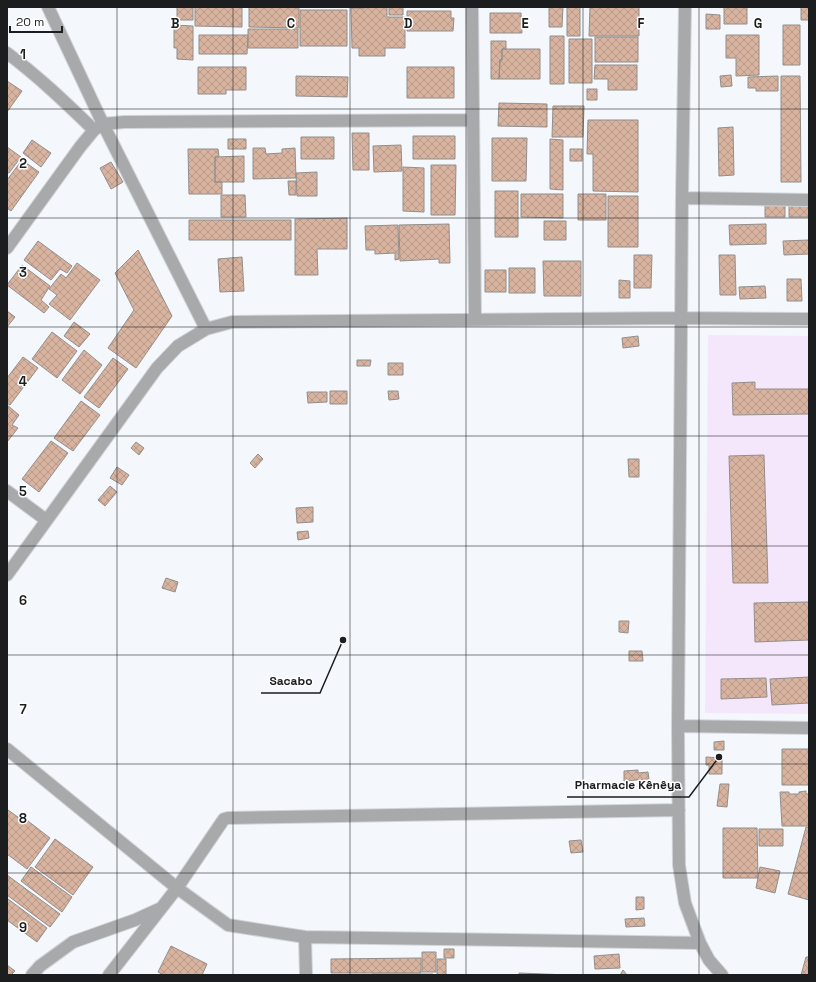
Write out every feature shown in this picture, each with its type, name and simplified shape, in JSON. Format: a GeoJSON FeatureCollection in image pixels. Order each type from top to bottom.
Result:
{"type":"FeatureCollection","features":[{"type":"Feature","properties":{"kind":"street"},"geometry":{"type":"LineString","coordinates":[[48,7],[99,127],[206,329]]}},
{"type":"Feature","properties":{"kind":"street"},"geometry":{"type":"LineString","coordinates":[[472,7],[475,319]]}},
{"type":"Feature","properties":{"kind":"street"},"geometry":{"type":"LineString","coordinates":[[685,7],[678,726],[679,865],[686,903],[700,943],[709,960],[722,975]]}},
{"type":"Feature","properties":{"kind":"street"},"geometry":{"type":"LineString","coordinates":[[7,53],[99,127]]}},
{"type":"Feature","properties":{"kind":"street"},"geometry":{"type":"LineString","coordinates":[[7,248],[80,147],[99,127],[132,122],[473,120]]}},
{"type":"Feature","properties":{"kind":"street"},"geometry":{"type":"LineString","coordinates":[[682,198],[809,200]]}},
{"type":"Feature","properties":{"kind":"street"},"geometry":{"type":"LineString","coordinates":[[7,575],[157,368],[178,346],[206,329],[232,322],[414,321],[475,319],[809,319]]}},
{"type":"Feature","properties":{"kind":"street"},"geometry":{"type":"LineString","coordinates":[[7,491],[46,520]]}},
{"type":"Feature","properties":{"kind":"street"},"geometry":{"type":"LineString","coordinates":[[678,726],[809,728]]}},
{"type":"Feature","properties":{"kind":"street"},"geometry":{"type":"LineString","coordinates":[[7,749],[177,888],[228,925],[306,937],[700,943]]}},
{"type":"Feature","properties":{"kind":"street"},"geometry":{"type":"LineString","coordinates":[[109,975],[177,888],[224,819],[679,810]]}},
{"type":"Feature","properties":{"kind":"street"},"geometry":{"type":"LineString","coordinates":[[32,975],[40,966],[73,942],[135,920],[161,908]]}},
{"type":"Feature","properties":{"kind":"street"},"geometry":{"type":"LineString","coordinates":[[306,937],[306,975]]}},
{"type":"Feature","properties":{"kind":"shaded area"},"geometry":{"type":"Polygon","coordinates":[[[708,335],[809,336],[809,714],[705,713],[708,335]]]}},
{"type":"Feature","properties":{"kind":"building"},"geometry":{"type":"Polygon","coordinates":[[[177,7],[193,7],[193,20],[177,20],[177,7]]]}},
{"type":"Feature","properties":{"kind":"building"},"geometry":{"type":"Polygon","coordinates":[[[195,7],[242,7],[242,27],[195,26],[195,7]]]}},
{"type":"Feature","properties":{"kind":"building"},"geometry":{"type":"Polygon","coordinates":[[[249,7],[299,7],[299,28],[249,27],[249,7]]]}},
{"type":"Feature","properties":{"kind":"building"},"geometry":{"type":"Polygon","coordinates":[[[387,7],[387,17],[405,17],[405,48],[385,48],[385,56],[359,56],[359,48],[352,48],[351,8],[387,7]]]}},
{"type":"Feature","properties":{"kind":"building"},"geometry":{"type":"Polygon","coordinates":[[[389,7],[403,7],[403,15],[389,15],[389,7]]]}},
{"type":"Feature","properties":{"kind":"building"},"geometry":{"type":"Polygon","coordinates":[[[549,7],[563,7],[562,27],[549,27],[549,7]]]}},
{"type":"Feature","properties":{"kind":"building"},"geometry":{"type":"Polygon","coordinates":[[[567,7],[580,7],[580,36],[567,36],[567,7]]]}},
{"type":"Feature","properties":{"kind":"building"},"geometry":{"type":"Polygon","coordinates":[[[590,7],[639,7],[639,36],[589,36],[590,7]]]}},
{"type":"Feature","properties":{"kind":"building"},"geometry":{"type":"Polygon","coordinates":[[[724,7],[747,7],[747,24],[724,24],[724,7]]]}},
{"type":"Feature","properties":{"kind":"building"},"geometry":{"type":"Polygon","coordinates":[[[801,7],[809,7],[809,20],[801,20],[801,7]]]}},
{"type":"Feature","properties":{"kind":"building"},"geometry":{"type":"Polygon","coordinates":[[[300,10],[347,10],[347,46],[300,46],[300,10]]]}},
{"type":"Feature","properties":{"kind":"building"},"geometry":{"type":"Polygon","coordinates":[[[407,11],[451,11],[451,18],[454,18],[453,31],[407,31],[407,11]]]}},
{"type":"Feature","properties":{"kind":"building"},"geometry":{"type":"Polygon","coordinates":[[[490,13],[521,13],[522,33],[490,33],[490,13]]]}},
{"type":"Feature","properties":{"kind":"building"},"geometry":{"type":"Polygon","coordinates":[[[706,14],[720,15],[720,29],[706,29],[706,14]]]}},
{"type":"Feature","properties":{"kind":"building"},"geometry":{"type":"Polygon","coordinates":[[[174,25],[193,26],[193,60],[177,59],[177,48],[174,48],[174,25]]]}},
{"type":"Feature","properties":{"kind":"building"},"geometry":{"type":"Polygon","coordinates":[[[783,25],[800,25],[800,65],[783,65],[783,25]]]}},
{"type":"Feature","properties":{"kind":"building"},"geometry":{"type":"Polygon","coordinates":[[[248,29],[298,29],[298,48],[248,48],[248,29]]]}},
{"type":"Feature","properties":{"kind":"building"},"geometry":{"type":"Polygon","coordinates":[[[199,35],[248,35],[247,54],[199,54],[199,35]]]}},
{"type":"Feature","properties":{"kind":"building"},"geometry":{"type":"Polygon","coordinates":[[[726,35],[759,35],[759,75],[736,76],[736,58],[726,58],[726,35]]]}},
{"type":"Feature","properties":{"kind":"building"},"geometry":{"type":"Polygon","coordinates":[[[550,36],[564,36],[564,84],[550,84],[550,36]]]}},
{"type":"Feature","properties":{"kind":"building"},"geometry":{"type":"Polygon","coordinates":[[[595,37],[638,37],[638,62],[595,62],[595,37]]]}},
{"type":"Feature","properties":{"kind":"building"},"geometry":{"type":"Polygon","coordinates":[[[569,39],[592,39],[592,83],[569,83],[569,39]]]}},
{"type":"Feature","properties":{"kind":"building"},"geometry":{"type":"Polygon","coordinates":[[[491,41],[506,41],[506,49],[502,49],[499,79],[491,79],[491,41]]]}},
{"type":"Feature","properties":{"kind":"building"},"geometry":{"type":"Polygon","coordinates":[[[502,49],[540,49],[540,79],[499,79],[502,49]]]}},
{"type":"Feature","properties":{"kind":"building"},"geometry":{"type":"Polygon","coordinates":[[[595,65],[637,65],[637,90],[608,90],[608,79],[594,79],[595,65]]]}},
{"type":"Feature","properties":{"kind":"building"},"geometry":{"type":"Polygon","coordinates":[[[198,67],[246,67],[246,90],[226,90],[226,94],[198,94],[198,67]]]}},
{"type":"Feature","properties":{"kind":"building"},"geometry":{"type":"Polygon","coordinates":[[[407,67],[454,67],[454,98],[407,98],[407,67]]]}},
{"type":"Feature","properties":{"kind":"building"},"geometry":{"type":"Polygon","coordinates":[[[731,75],[732,86],[721,87],[720,76],[731,75]]]}},
{"type":"Feature","properties":{"kind":"building"},"geometry":{"type":"Polygon","coordinates":[[[296,76],[348,77],[347,97],[296,96],[296,76]]]}},
{"type":"Feature","properties":{"kind":"building"},"geometry":{"type":"Polygon","coordinates":[[[778,76],[778,91],[756,91],[756,88],[748,88],[748,77],[778,76]]]}},
{"type":"Feature","properties":{"kind":"building"},"geometry":{"type":"Polygon","coordinates":[[[781,76],[800,76],[801,182],[781,182],[781,76]]]}},
{"type":"Feature","properties":{"kind":"building"},"geometry":{"type":"Polygon","coordinates":[[[7,81],[22,91],[7,112],[7,81]]]}},
{"type":"Feature","properties":{"kind":"building"},"geometry":{"type":"Polygon","coordinates":[[[587,89],[597,89],[597,100],[587,100],[587,89]]]}},
{"type":"Feature","properties":{"kind":"building"},"geometry":{"type":"Polygon","coordinates":[[[499,103],[547,104],[547,127],[498,126],[499,103]]]}},
{"type":"Feature","properties":{"kind":"building"},"geometry":{"type":"Polygon","coordinates":[[[553,106],[584,106],[583,137],[552,137],[553,106]]]}},
{"type":"Feature","properties":{"kind":"building"},"geometry":{"type":"Polygon","coordinates":[[[588,120],[638,120],[638,192],[593,191],[593,154],[587,154],[588,120]]]}},
{"type":"Feature","properties":{"kind":"building"},"geometry":{"type":"Polygon","coordinates":[[[733,127],[734,175],[719,176],[718,128],[733,127]]]}},
{"type":"Feature","properties":{"kind":"building"},"geometry":{"type":"Polygon","coordinates":[[[352,133],[369,133],[369,170],[353,170],[352,133]]]}},
{"type":"Feature","properties":{"kind":"building"},"geometry":{"type":"Polygon","coordinates":[[[413,136],[455,136],[455,159],[413,159],[413,136]]]}},
{"type":"Feature","properties":{"kind":"building"},"geometry":{"type":"Polygon","coordinates":[[[301,137],[334,137],[334,159],[301,159],[301,137]]]}},
{"type":"Feature","properties":{"kind":"building"},"geometry":{"type":"Polygon","coordinates":[[[492,138],[527,138],[526,181],[492,181],[492,138]]]}},
{"type":"Feature","properties":{"kind":"building"},"geometry":{"type":"Polygon","coordinates":[[[228,139],[246,139],[246,149],[228,149],[228,139]]]}},
{"type":"Feature","properties":{"kind":"building"},"geometry":{"type":"Polygon","coordinates":[[[550,139],[563,140],[563,190],[550,189],[550,139]]]}},
{"type":"Feature","properties":{"kind":"building"},"geometry":{"type":"Polygon","coordinates":[[[32,140],[51,153],[41,167],[23,153],[32,140]]]}},
{"type":"Feature","properties":{"kind":"building"},"geometry":{"type":"Polygon","coordinates":[[[401,145],[402,171],[374,172],[373,146],[401,145]]]}},
{"type":"Feature","properties":{"kind":"building"},"geometry":{"type":"Polygon","coordinates":[[[7,147],[21,157],[9,173],[7,172],[7,147]]]}},
{"type":"Feature","properties":{"kind":"building"},"geometry":{"type":"Polygon","coordinates":[[[253,148],[265,148],[266,154],[282,153],[282,149],[295,148],[296,178],[253,179],[253,148]]]}},
{"type":"Feature","properties":{"kind":"building"},"geometry":{"type":"Polygon","coordinates":[[[188,149],[218,149],[219,156],[215,157],[215,182],[222,182],[222,194],[189,194],[188,149]]]}},
{"type":"Feature","properties":{"kind":"building"},"geometry":{"type":"Polygon","coordinates":[[[570,149],[582,149],[582,161],[570,161],[570,149]]]}},
{"type":"Feature","properties":{"kind":"building"},"geometry":{"type":"Polygon","coordinates":[[[244,156],[244,182],[215,182],[215,157],[244,156]]]}},
{"type":"Feature","properties":{"kind":"building"},"geometry":{"type":"Polygon","coordinates":[[[22,160],[39,172],[11,211],[7,208],[7,180],[22,160]]]}},
{"type":"Feature","properties":{"kind":"building"},"geometry":{"type":"Polygon","coordinates":[[[111,162],[123,182],[111,189],[100,168],[111,162]]]}},
{"type":"Feature","properties":{"kind":"building"},"geometry":{"type":"Polygon","coordinates":[[[431,165],[456,165],[455,215],[431,215],[431,165]]]}},
{"type":"Feature","properties":{"kind":"building"},"geometry":{"type":"Polygon","coordinates":[[[403,167],[424,168],[424,212],[403,211],[403,167]]]}},
{"type":"Feature","properties":{"kind":"building"},"geometry":{"type":"Polygon","coordinates":[[[317,172],[317,196],[297,196],[296,173],[317,172]]]}},
{"type":"Feature","properties":{"kind":"building"},"geometry":{"type":"Polygon","coordinates":[[[288,181],[296,181],[296,195],[289,195],[288,181]]]}},
{"type":"Feature","properties":{"kind":"building"},"geometry":{"type":"Polygon","coordinates":[[[495,191],[518,191],[518,237],[495,237],[495,191]]]}},
{"type":"Feature","properties":{"kind":"building"},"geometry":{"type":"Polygon","coordinates":[[[521,194],[563,194],[563,218],[521,217],[521,194]]]}},
{"type":"Feature","properties":{"kind":"building"},"geometry":{"type":"Polygon","coordinates":[[[578,194],[606,194],[606,220],[578,220],[578,194]]]}},
{"type":"Feature","properties":{"kind":"building"},"geometry":{"type":"Polygon","coordinates":[[[221,195],[245,195],[246,217],[221,217],[221,195]]]}},
{"type":"Feature","properties":{"kind":"building"},"geometry":{"type":"Polygon","coordinates":[[[608,196],[638,196],[638,247],[608,247],[608,196]]]}},
{"type":"Feature","properties":{"kind":"building"},"geometry":{"type":"Polygon","coordinates":[[[789,202],[809,203],[809,217],[789,217],[789,202]]]}},
{"type":"Feature","properties":{"kind":"building"},"geometry":{"type":"Polygon","coordinates":[[[765,205],[785,205],[785,217],[765,217],[765,205]]]}},
{"type":"Feature","properties":{"kind":"building"},"geometry":{"type":"Polygon","coordinates":[[[347,218],[347,249],[317,249],[318,275],[295,275],[295,219],[347,218]]]}},
{"type":"Feature","properties":{"kind":"building"},"geometry":{"type":"Polygon","coordinates":[[[189,220],[291,220],[291,240],[189,240],[189,220]]]}},
{"type":"Feature","properties":{"kind":"building"},"geometry":{"type":"Polygon","coordinates":[[[544,221],[566,221],[566,240],[544,240],[544,221]]]}},
{"type":"Feature","properties":{"kind":"building"},"geometry":{"type":"Polygon","coordinates":[[[449,224],[450,263],[439,263],[439,259],[400,261],[399,225],[449,224]]]}},
{"type":"Feature","properties":{"kind":"building"},"geometry":{"type":"Polygon","coordinates":[[[766,224],[766,244],[730,245],[729,225],[766,224]]]}},
{"type":"Feature","properties":{"kind":"building"},"geometry":{"type":"Polygon","coordinates":[[[398,225],[399,259],[395,260],[395,253],[375,254],[375,250],[366,250],[365,226],[398,225]]]}},
{"type":"Feature","properties":{"kind":"building"},"geometry":{"type":"Polygon","coordinates":[[[809,240],[809,254],[784,255],[783,241],[809,240]]]}},
{"type":"Feature","properties":{"kind":"building"},"geometry":{"type":"Polygon","coordinates":[[[38,241],[72,266],[67,273],[60,269],[51,280],[24,260],[38,241]]]}},
{"type":"Feature","properties":{"kind":"building"},"geometry":{"type":"Polygon","coordinates":[[[138,250],[172,316],[136,368],[108,348],[134,310],[115,273],[138,250]]]}},
{"type":"Feature","properties":{"kind":"building"},"geometry":{"type":"Polygon","coordinates":[[[634,255],[652,255],[651,288],[634,288],[634,255]]]}},
{"type":"Feature","properties":{"kind":"building"},"geometry":{"type":"Polygon","coordinates":[[[719,255],[735,255],[736,295],[720,295],[719,255]]]}},
{"type":"Feature","properties":{"kind":"building"},"geometry":{"type":"Polygon","coordinates":[[[242,257],[244,291],[220,292],[218,259],[242,257]]]}},
{"type":"Feature","properties":{"kind":"building"},"geometry":{"type":"Polygon","coordinates":[[[543,261],[581,261],[581,296],[544,296],[543,261]]]}},
{"type":"Feature","properties":{"kind":"building"},"geometry":{"type":"Polygon","coordinates":[[[77,263],[100,280],[70,320],[49,304],[57,295],[49,289],[61,274],[66,278],[77,263]]]}},
{"type":"Feature","properties":{"kind":"building"},"geometry":{"type":"Polygon","coordinates":[[[22,265],[50,286],[41,300],[49,307],[44,313],[7,285],[22,265]]]}},
{"type":"Feature","properties":{"kind":"building"},"geometry":{"type":"Polygon","coordinates":[[[509,268],[535,268],[535,293],[509,293],[509,268]]]}},
{"type":"Feature","properties":{"kind":"building"},"geometry":{"type":"Polygon","coordinates":[[[485,270],[506,270],[506,292],[485,292],[485,270]]]}},
{"type":"Feature","properties":{"kind":"building"},"geometry":{"type":"Polygon","coordinates":[[[787,279],[801,279],[802,301],[787,301],[787,279]]]}},
{"type":"Feature","properties":{"kind":"building"},"geometry":{"type":"Polygon","coordinates":[[[619,280],[630,281],[630,298],[619,298],[619,280]]]}},
{"type":"Feature","properties":{"kind":"building"},"geometry":{"type":"Polygon","coordinates":[[[765,286],[766,298],[740,299],[739,287],[765,286]]]}},
{"type":"Feature","properties":{"kind":"building"},"geometry":{"type":"Polygon","coordinates":[[[7,311],[15,317],[7,327],[7,311]]]}},
{"type":"Feature","properties":{"kind":"building"},"geometry":{"type":"Polygon","coordinates":[[[74,322],[90,334],[79,347],[64,336],[74,322]]]}},
{"type":"Feature","properties":{"kind":"building"},"geometry":{"type":"Polygon","coordinates":[[[52,332],[77,351],[57,378],[32,359],[52,332]]]}},
{"type":"Feature","properties":{"kind":"building"},"geometry":{"type":"Polygon","coordinates":[[[638,336],[639,346],[623,348],[622,338],[638,336]]]}},
{"type":"Feature","properties":{"kind":"building"},"geometry":{"type":"Polygon","coordinates":[[[84,350],[102,365],[80,394],[62,380],[84,350]]]}},
{"type":"Feature","properties":{"kind":"building"},"geometry":{"type":"Polygon","coordinates":[[[23,357],[38,368],[10,405],[7,403],[7,378],[23,357]]]}},
{"type":"Feature","properties":{"kind":"building"},"geometry":{"type":"Polygon","coordinates":[[[113,358],[128,369],[99,408],[84,397],[113,358]]]}},
{"type":"Feature","properties":{"kind":"building"},"geometry":{"type":"Polygon","coordinates":[[[357,360],[371,360],[370,366],[357,366],[357,360]]]}},
{"type":"Feature","properties":{"kind":"building"},"geometry":{"type":"Polygon","coordinates":[[[388,363],[403,363],[403,375],[388,375],[388,363]]]}},
{"type":"Feature","properties":{"kind":"building"},"geometry":{"type":"Polygon","coordinates":[[[755,382],[755,389],[809,389],[809,414],[733,415],[732,383],[755,382]]]}},
{"type":"Feature","properties":{"kind":"building"},"geometry":{"type":"Polygon","coordinates":[[[330,391],[347,391],[347,404],[330,404],[330,391]]]}},
{"type":"Feature","properties":{"kind":"building"},"geometry":{"type":"Polygon","coordinates":[[[388,391],[398,391],[399,399],[389,400],[388,391]]]}},
{"type":"Feature","properties":{"kind":"building"},"geometry":{"type":"Polygon","coordinates":[[[307,392],[327,392],[327,402],[308,403],[307,392]]]}},
{"type":"Feature","properties":{"kind":"building"},"geometry":{"type":"Polygon","coordinates":[[[81,401],[100,415],[73,451],[54,438],[81,401]]]}},
{"type":"Feature","properties":{"kind":"building"},"geometry":{"type":"Polygon","coordinates":[[[7,405],[19,415],[12,425],[18,428],[7,442],[7,405]]]}},
{"type":"Feature","properties":{"kind":"building"},"geometry":{"type":"Polygon","coordinates":[[[51,441],[68,453],[39,492],[22,479],[51,441]]]}},
{"type":"Feature","properties":{"kind":"building"},"geometry":{"type":"Polygon","coordinates":[[[136,442],[144,448],[139,455],[131,448],[136,442]]]}},
{"type":"Feature","properties":{"kind":"building"},"geometry":{"type":"Polygon","coordinates":[[[258,454],[263,459],[255,468],[250,463],[258,454]]]}},
{"type":"Feature","properties":{"kind":"building"},"geometry":{"type":"Polygon","coordinates":[[[764,455],[768,583],[733,583],[729,456],[764,455]]]}},
{"type":"Feature","properties":{"kind":"building"},"geometry":{"type":"Polygon","coordinates":[[[628,459],[639,459],[639,477],[629,477],[628,459]]]}},
{"type":"Feature","properties":{"kind":"building"},"geometry":{"type":"Polygon","coordinates":[[[117,467],[129,475],[122,485],[110,478],[117,467]]]}},
{"type":"Feature","properties":{"kind":"building"},"geometry":{"type":"Polygon","coordinates":[[[110,486],[117,492],[105,506],[98,500],[110,486]]]}},
{"type":"Feature","properties":{"kind":"building"},"geometry":{"type":"Polygon","coordinates":[[[313,507],[313,522],[297,523],[296,508],[313,507]]]}},
{"type":"Feature","properties":{"kind":"building"},"geometry":{"type":"Polygon","coordinates":[[[308,531],[309,538],[298,540],[297,532],[308,531]]]}},
{"type":"Feature","properties":{"kind":"building"},"geometry":{"type":"Polygon","coordinates":[[[166,578],[178,582],[175,592],[162,588],[166,578]]]}},
{"type":"Feature","properties":{"kind":"building"},"geometry":{"type":"Polygon","coordinates":[[[809,602],[809,640],[755,642],[754,603],[809,602]]]}},
{"type":"Feature","properties":{"kind":"building"},"geometry":{"type":"Polygon","coordinates":[[[619,621],[629,621],[628,633],[619,632],[619,621]]]}},
{"type":"Feature","properties":{"kind":"building"},"geometry":{"type":"Polygon","coordinates":[[[629,651],[642,651],[643,661],[629,661],[629,651]]]}},
{"type":"Feature","properties":{"kind":"building"},"geometry":{"type":"Polygon","coordinates":[[[809,677],[809,703],[772,705],[770,679],[809,677]]]}},
{"type":"Feature","properties":{"kind":"building"},"geometry":{"type":"Polygon","coordinates":[[[766,678],[767,697],[721,699],[721,679],[766,678]]]}},
{"type":"Feature","properties":{"kind":"building"},"geometry":{"type":"Polygon","coordinates":[[[724,741],[724,750],[714,750],[714,742],[724,741]]]}},
{"type":"Feature","properties":{"kind":"building"},"geometry":{"type":"Polygon","coordinates":[[[782,749],[809,749],[809,785],[782,785],[782,749]]]}},
{"type":"Feature","properties":{"kind":"building"},"geometry":{"type":"Polygon","coordinates":[[[706,757],[722,758],[722,774],[709,774],[709,765],[706,765],[706,757]]]}},
{"type":"Feature","properties":{"kind":"building"},"geometry":{"type":"Polygon","coordinates":[[[638,770],[638,773],[648,772],[649,779],[624,781],[624,771],[638,770]]]}},
{"type":"Feature","properties":{"kind":"building"},"geometry":{"type":"Polygon","coordinates":[[[720,784],[729,784],[727,807],[717,806],[720,784]]]}},
{"type":"Feature","properties":{"kind":"building"},"geometry":{"type":"Polygon","coordinates":[[[806,791],[806,794],[809,794],[809,826],[782,826],[780,792],[799,794],[799,792],[806,791]]]}},
{"type":"Feature","properties":{"kind":"building"},"geometry":{"type":"Polygon","coordinates":[[[8,810],[22,820],[24,818],[50,838],[27,869],[7,854],[8,810]]]}},
{"type":"Feature","properties":{"kind":"building"},"geometry":{"type":"Polygon","coordinates":[[[806,827],[809,828],[809,900],[788,894],[806,827]]]}},
{"type":"Feature","properties":{"kind":"building"},"geometry":{"type":"Polygon","coordinates":[[[723,828],[757,828],[758,878],[723,878],[723,828]]]}},
{"type":"Feature","properties":{"kind":"building"},"geometry":{"type":"Polygon","coordinates":[[[759,829],[783,829],[783,846],[759,846],[759,829]]]}},
{"type":"Feature","properties":{"kind":"building"},"geometry":{"type":"Polygon","coordinates":[[[55,839],[93,867],[73,895],[35,867],[55,839]]]}},
{"type":"Feature","properties":{"kind":"building"},"geometry":{"type":"Polygon","coordinates":[[[581,840],[583,852],[571,853],[569,841],[581,840]]]}},
{"type":"Feature","properties":{"kind":"building"},"geometry":{"type":"Polygon","coordinates":[[[31,867],[72,897],[62,912],[21,881],[31,867]]]}},
{"type":"Feature","properties":{"kind":"building"},"geometry":{"type":"Polygon","coordinates":[[[760,867],[780,871],[775,893],[756,888],[760,867]]]}},
{"type":"Feature","properties":{"kind":"building"},"geometry":{"type":"Polygon","coordinates":[[[7,875],[60,914],[50,927],[7,895],[7,875]]]}},
{"type":"Feature","properties":{"kind":"building"},"geometry":{"type":"Polygon","coordinates":[[[636,897],[644,897],[644,909],[636,910],[636,897]]]}},
{"type":"Feature","properties":{"kind":"building"},"geometry":{"type":"Polygon","coordinates":[[[8,899],[47,928],[37,942],[7,920],[8,899]]]}},
{"type":"Feature","properties":{"kind":"building"},"geometry":{"type":"Polygon","coordinates":[[[644,918],[645,926],[626,927],[625,919],[644,918]]]}},
{"type":"Feature","properties":{"kind":"building"},"geometry":{"type":"Polygon","coordinates":[[[171,946],[207,964],[202,975],[164,975],[158,972],[171,946]]]}},
{"type":"Feature","properties":{"kind":"building"},"geometry":{"type":"Polygon","coordinates":[[[444,949],[454,949],[454,958],[444,958],[444,949]]]}},
{"type":"Feature","properties":{"kind":"building"},"geometry":{"type":"Polygon","coordinates":[[[422,952],[436,952],[436,972],[422,972],[422,952]]]}},
{"type":"Feature","properties":{"kind":"building"},"geometry":{"type":"Polygon","coordinates":[[[619,954],[620,968],[595,969],[594,956],[619,954]]]}},
{"type":"Feature","properties":{"kind":"building"},"geometry":{"type":"Polygon","coordinates":[[[806,957],[809,957],[809,975],[801,975],[806,957]]]}},
{"type":"Feature","properties":{"kind":"building"},"geometry":{"type":"Polygon","coordinates":[[[421,958],[421,973],[331,973],[331,959],[421,958]]]}},
{"type":"Feature","properties":{"kind":"building"},"geometry":{"type":"Polygon","coordinates":[[[437,959],[446,959],[446,975],[437,975],[437,959]]]}},
{"type":"Feature","properties":{"kind":"building"},"geometry":{"type":"Polygon","coordinates":[[[7,965],[15,971],[11,975],[7,975],[7,965]]]}},
{"type":"Feature","properties":{"kind":"building"},"geometry":{"type":"Polygon","coordinates":[[[623,970],[627,975],[620,975],[623,970]]]}},
{"type":"Feature","properties":{"kind":"building"},"geometry":{"type":"Polygon","coordinates":[[[519,973],[568,975],[519,975],[519,973]]]}},
{"type":"Feature","properties":{"kind":"building"},"geometry":{"type":"Polygon","coordinates":[[[433,974],[433,975],[372,975],[433,974]]]}},
{"type":"Feature","properties":{"kind":"place","name":"Sacabo"},"geometry":{"type":"Point","coordinates":[343,640]}},
{"type":"Feature","properties":{"kind":"place","name":"Pharmacie Kênêya"},"geometry":{"type":"Point","coordinates":[719,757]}}]}
